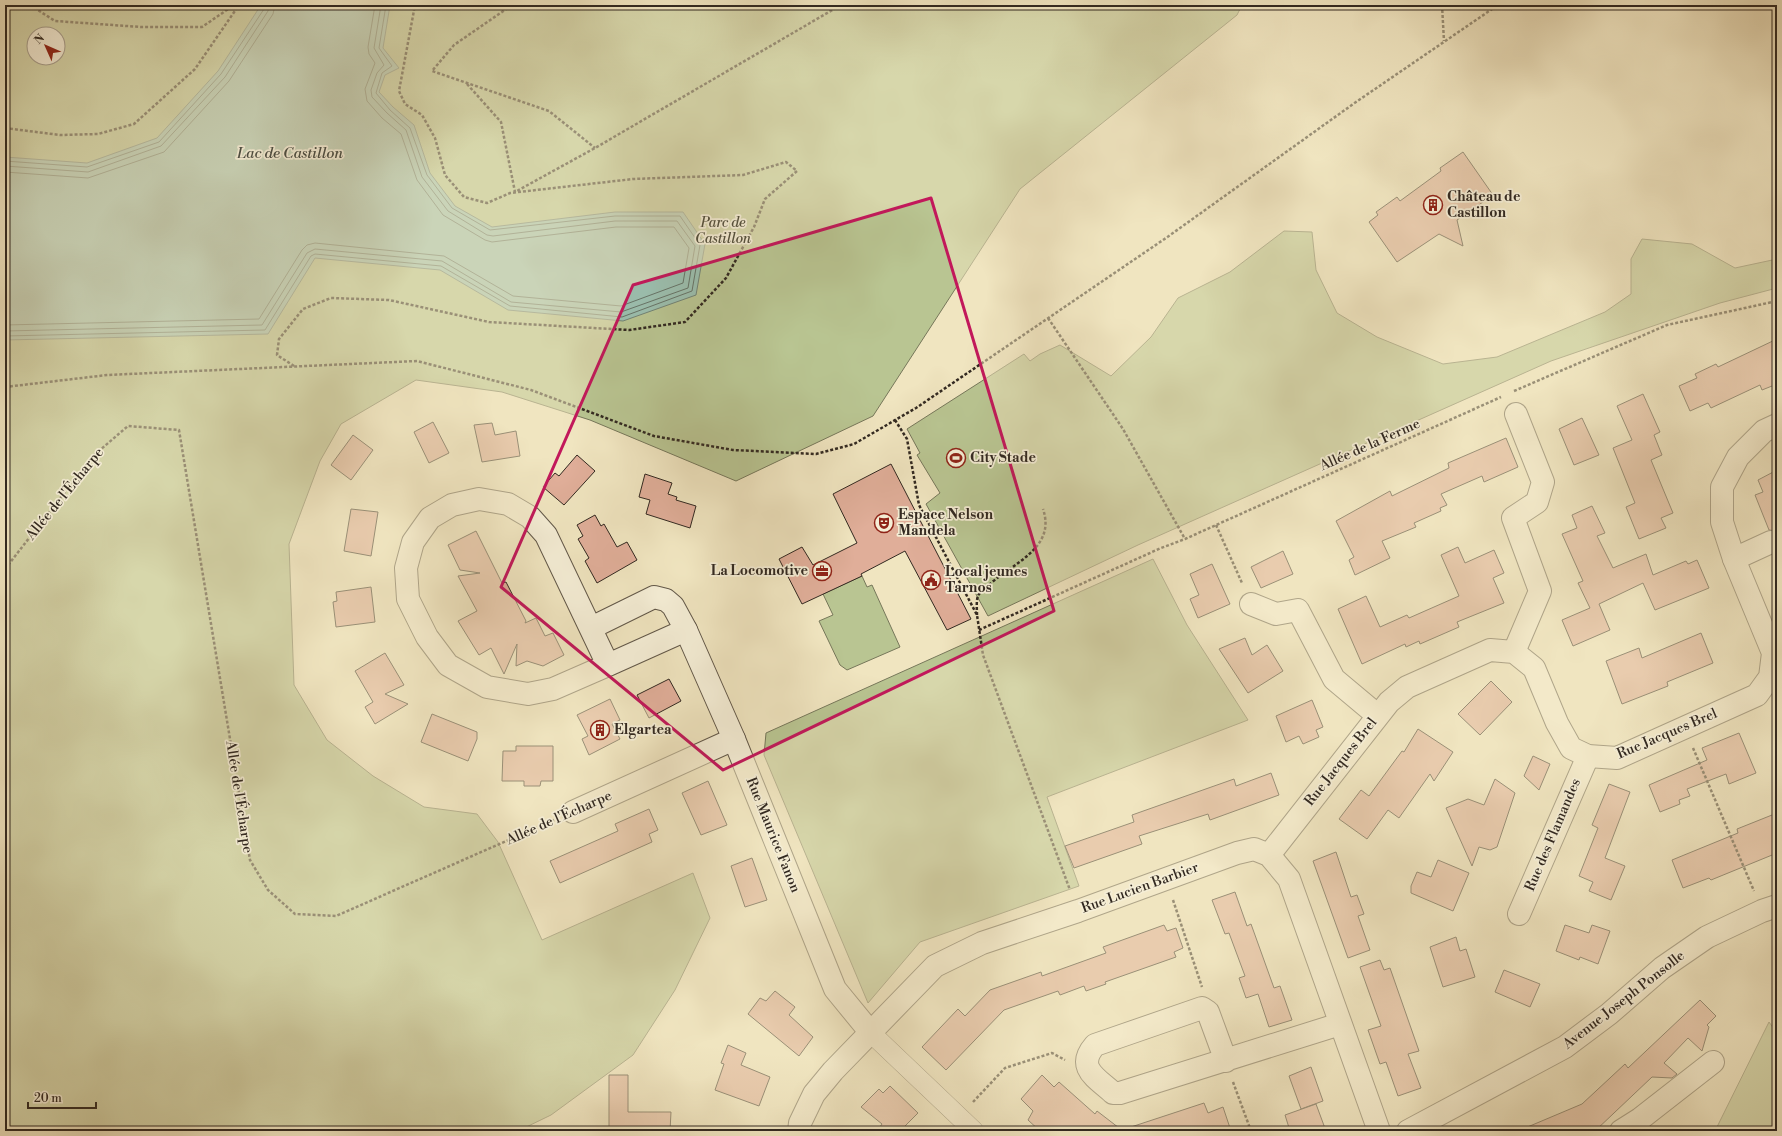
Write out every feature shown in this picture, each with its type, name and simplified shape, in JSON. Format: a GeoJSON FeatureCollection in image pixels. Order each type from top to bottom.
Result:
{"type":"FeatureCollection","features":[{"type":"Feature","properties":{"kind":"street"},"geometry":{"type":"LineString","coordinates":[[1514,652],[1540,591],[1513,518],[1537,502],[1543,482],[1516,414]]}},
{"type":"Feature","properties":{"kind":"street","name":"Rue Jacques Brel"},"geometry":{"type":"LineString","coordinates":[[1269,855],[1389,702],[1407,687],[1490,650],[1514,652],[1534,668],[1557,723],[1571,748],[1588,756],[1617,758],[1757,695],[1774,678],[1773,653],[1734,560],[1722,522],[1722,487],[1738,457],[1764,431],[1777,425]]}},
{"type":"Feature","properties":{"kind":"street"},"geometry":{"type":"LineString","coordinates":[[608,665],[546,535],[530,517],[508,504],[479,499],[452,505],[430,518],[413,542],[406,568],[408,599],[427,637],[448,665],[487,687],[528,694],[553,689],[608,665],[686,630]]}},
{"type":"Feature","properties":{"kind":"street"},"geometry":{"type":"LineString","coordinates":[[1734,560],[1771,542]]}},
{"type":"Feature","properties":{"kind":"street","name":"Rue Maurice Fanon"},"geometry":{"type":"LineString","coordinates":[[591,628],[654,597],[666,600],[673,606],[686,630],[734,739],[835,989],[871,1033]]}},
{"type":"Feature","properties":{"kind":"street"},"geometry":{"type":"LineString","coordinates":[[1251,604],[1276,614],[1298,610],[1334,679],[1377,716]]}},
{"type":"Feature","properties":{"kind":"street","name":"Allée de l'Écharpe"},"geometry":{"type":"LineString","coordinates":[[573,812],[734,739]]}},
{"type":"Feature","properties":{"kind":"street","name":"Rue des Flamandes"},"geometry":{"type":"LineString","coordinates":[[1519,914],[1588,756]]}},
{"type":"Feature","properties":{"kind":"street","name":"Rue Lucien Barbier"},"geometry":{"type":"LineString","coordinates":[[799,1131],[800,1123],[814,1094],[833,1071],[936,966],[982,943],[1078,912],[1237,853],[1254,849],[1269,855]]}},
{"type":"Feature","properties":{"kind":"street"},"geometry":{"type":"LineString","coordinates":[[1269,855],[1289,879],[1379,1131]]}},
{"type":"Feature","properties":{"kind":"street","name":"Avenue Joseph Ponsolle"},"geometry":{"type":"LineString","coordinates":[[1408,1131],[1565,1047],[1609,1014],[1662,968],[1707,937],[1762,911],[1777,906]]}},
{"type":"Feature","properties":{"kind":"street"},"geometry":{"type":"LineString","coordinates":[[1226,1061],[1208,1012],[1202,1008],[1095,1045],[1087,1057],[1086,1063],[1089,1071],[1113,1093],[1120,1093],[1226,1061],[1340,1024]]}},
{"type":"Feature","properties":{"kind":"street"},"geometry":{"type":"LineString","coordinates":[[871,1033],[974,1131]]}},
{"type":"Feature","properties":{"kind":"street"},"geometry":{"type":"LineString","coordinates":[[1621,1131],[1640,1119],[1713,1062]]}},
{"type":"Feature","properties":{"kind":"path"},"geometry":{"type":"LineString","coordinates":[[30,5],[55,21],[142,27],[202,27],[234,5]]}},
{"type":"Feature","properties":{"kind":"path"},"geometry":{"type":"LineString","coordinates":[[5,128],[60,135],[83,135],[98,134],[134,124],[195,69],[239,5]]}},
{"type":"Feature","properties":{"kind":"path"},"geometry":{"type":"LineString","coordinates":[[415,5],[399,91],[405,104],[422,115],[434,138],[445,175],[464,197],[487,203],[515,192],[595,148],[841,5]]}},
{"type":"Feature","properties":{"kind":"path"},"geometry":{"type":"LineString","coordinates":[[512,5],[454,45],[432,71],[549,111],[595,148]]}},
{"type":"Feature","properties":{"kind":"path"},"geometry":{"type":"LineString","coordinates":[[1442,5],[1444,42]]}},
{"type":"Feature","properties":{"kind":"path"},"geometry":{"type":"LineString","coordinates":[[5,387],[107,375],[417,361],[531,390],[654,436],[733,450],[816,454],[854,444],[916,408],[1166,238],[1498,5]]}},
{"type":"Feature","properties":{"kind":"path"},"geometry":{"type":"LineString","coordinates":[[467,84],[501,122],[515,192]]}},
{"type":"Feature","properties":{"kind":"path"},"geometry":{"type":"LineString","coordinates":[[295,366],[277,355],[278,339],[303,308],[331,298],[389,300],[489,322],[629,330],[685,322],[726,278],[754,228],[765,199],[797,171],[786,162],[743,175],[633,179],[515,192]]}},
{"type":"Feature","properties":{"kind":"path","name":"Allée de la Ferme"},"geometry":{"type":"LineString","coordinates":[[979,630],[1161,548],[1186,539],[1514,391],[1667,325],[1777,301]]}},
{"type":"Feature","properties":{"kind":"path"},"geometry":{"type":"LineString","coordinates":[[1048,318],[1123,429],[1186,539]]}},
{"type":"Feature","properties":{"kind":"path"},"geometry":{"type":"LineString","coordinates":[[895,420],[907,439],[919,505],[976,616],[983,655],[1078,912]]}},
{"type":"Feature","properties":{"kind":"path","name":"Allée de l'Écharpe"},"geometry":{"type":"LineString","coordinates":[[5,570],[93,456],[128,426],[179,430],[250,860],[268,890],[295,914],[336,916],[573,812]]}},
{"type":"Feature","properties":{"kind":"path"},"geometry":{"type":"LineString","coordinates":[[976,616],[978,596],[990,584],[1038,547],[1045,533],[1046,518],[1043,509]]}},
{"type":"Feature","properties":{"kind":"path"},"geometry":{"type":"LineString","coordinates":[[1216,525],[1251,604]]}},
{"type":"Feature","properties":{"kind":"path"},"geometry":{"type":"LineString","coordinates":[[1684,728],[1754,892]]}},
{"type":"Feature","properties":{"kind":"path"},"geometry":{"type":"LineString","coordinates":[[1166,879],[1205,997],[1208,1012]]}},
{"type":"Feature","properties":{"kind":"path"},"geometry":{"type":"LineString","coordinates":[[1748,896],[1760,890]]}},
{"type":"Feature","properties":{"kind":"path"},"geometry":{"type":"LineString","coordinates":[[973,1102],[1005,1068],[1052,1053],[1089,1071]]}},
{"type":"Feature","properties":{"kind":"path"},"geometry":{"type":"LineString","coordinates":[[1226,1061],[1251,1131]]}},
{"type":"Feature","properties":{"kind":"highlighted area"},"geometry":{"type":"Polygon","coordinates":[[[931,198],[1054,611],[723,770],[501,587],[633,285],[931,198]]]}},
{"type":"Feature","properties":{"kind":"green space","name":"Parc de Castillon"},"geometry":{"type":"Polygon","coordinates":[[[5,5],[1242,5],[1237,15],[1020,189],[873,416],[736,481],[590,420],[502,392],[416,380],[341,424],[320,461],[289,544],[294,685],[327,740],[373,776],[424,807],[477,814],[498,842],[542,940],[693,873],[710,918],[675,990],[633,1055],[551,1115],[518,1131],[5,1131],[5,5]]]}},
{"type":"Feature","properties":{"kind":"green space"},"geometry":{"type":"Polygon","coordinates":[[[1284,231],[1312,232],[1316,270],[1337,313],[1377,337],[1443,364],[1497,357],[1605,312],[1631,294],[1631,259],[1642,239],[1692,244],[1735,268],[1777,259],[1777,288],[1720,303],[1551,361],[1138,545],[988,616],[926,504],[940,493],[917,455],[920,453],[907,429],[1024,354],[1030,361],[1040,354],[1060,345],[1111,376],[1151,337],[1178,298],[1230,272],[1284,231]]]}},
{"type":"Feature","properties":{"kind":"green space"},"geometry":{"type":"Polygon","coordinates":[[[1153,559],[1187,625],[1248,720],[1047,797],[1079,886],[920,942],[868,1003],[764,755],[766,733],[1153,559]]]}},
{"type":"Feature","properties":{"kind":"green space"},"geometry":{"type":"Polygon","coordinates":[[[862,576],[867,587],[872,585],[900,647],[847,670],[840,665],[819,621],[833,615],[823,594],[862,576]]]}},
{"type":"Feature","properties":{"kind":"green space"},"geometry":{"type":"Polygon","coordinates":[[[1769,1022],[1777,1033],[1777,1131],[1715,1131],[1769,1022]]]}},
{"type":"Feature","properties":{"kind":"water","name":"Lac de Castillon"},"geometry":{"type":"Polygon","coordinates":[[[261,5],[390,5],[383,48],[399,68],[385,75],[379,92],[393,107],[414,125],[430,173],[455,206],[492,227],[615,212],[683,212],[705,244],[696,295],[623,321],[508,310],[440,270],[315,258],[268,334],[5,340],[5,157],[87,163],[157,138],[218,71],[261,5]]]}},
{"type":"Feature","properties":{"kind":"building","name":"Château de Castillon"},"geometry":{"type":"Polygon","coordinates":[[[1463,152],[1493,195],[1457,220],[1463,246],[1439,234],[1397,262],[1369,222],[1378,215],[1376,212],[1397,197],[1400,201],[1441,171],[1440,168],[1463,152]]]}},
{"type":"Feature","properties":{"kind":"building"},"geometry":{"type":"Polygon","coordinates":[[[1777,339],[1777,384],[1762,390],[1760,385],[1711,408],[1708,403],[1690,411],[1679,386],[1697,378],[1695,374],[1716,364],[1718,367],[1777,339]]]}},
{"type":"Feature","properties":{"kind":"building"},"geometry":{"type":"Polygon","coordinates":[[[1643,394],[1660,432],[1654,435],[1662,455],[1651,460],[1673,513],[1661,518],[1666,528],[1639,539],[1626,507],[1635,503],[1613,448],[1632,440],[1617,406],[1643,394]]]}},
{"type":"Feature","properties":{"kind":"building"},"geometry":{"type":"Polygon","coordinates":[[[1582,418],[1599,455],[1574,465],[1559,429],[1582,418]]]}},
{"type":"Feature","properties":{"kind":"building"},"geometry":{"type":"Polygon","coordinates":[[[433,422],[449,453],[429,463],[414,432],[433,422]]]}},
{"type":"Feature","properties":{"kind":"building"},"geometry":{"type":"Polygon","coordinates":[[[492,423],[495,435],[516,431],[520,456],[482,462],[474,425],[492,423]]]}},
{"type":"Feature","properties":{"kind":"building"},"geometry":{"type":"Polygon","coordinates":[[[353,435],[373,450],[351,480],[331,465],[353,435]]]}},
{"type":"Feature","properties":{"kind":"building"},"geometry":{"type":"Polygon","coordinates":[[[1506,438],[1518,467],[1484,482],[1482,476],[1441,494],[1447,505],[1440,508],[1441,511],[1414,523],[1416,527],[1382,541],[1390,558],[1355,575],[1349,560],[1354,557],[1336,521],[1390,491],[1392,496],[1449,468],[1448,463],[1506,438]]]}},
{"type":"Feature","properties":{"kind":"building"},"geometry":{"type":"Polygon","coordinates":[[[577,455],[595,471],[564,505],[543,487],[555,473],[559,476],[577,455]]]}},
{"type":"Feature","properties":{"kind":"building","name":"Espace Nelson Mandela"},"geometry":{"type":"Polygon","coordinates":[[[891,464],[971,619],[947,630],[905,551],[861,574],[862,576],[802,604],[779,559],[802,547],[813,565],[857,543],[833,494],[891,464]]]}},
{"type":"Feature","properties":{"kind":"building"},"geometry":{"type":"Polygon","coordinates":[[[1777,470],[1777,531],[1769,530],[1755,495],[1763,492],[1758,480],[1777,470]]]}},
{"type":"Feature","properties":{"kind":"building"},"geometry":{"type":"Polygon","coordinates":[[[645,474],[672,483],[668,494],[677,497],[676,500],[696,506],[690,528],[646,514],[650,500],[639,497],[645,474]]]}},
{"type":"Feature","properties":{"kind":"building"},"geometry":{"type":"Polygon","coordinates":[[[1592,506],[1605,533],[1597,536],[1613,568],[1646,554],[1653,575],[1686,561],[1688,564],[1697,560],[1709,588],[1655,610],[1643,583],[1599,604],[1610,630],[1573,646],[1562,620],[1590,608],[1578,583],[1583,581],[1562,534],[1577,528],[1572,515],[1592,506]]]}},
{"type":"Feature","properties":{"kind":"building"},"geometry":{"type":"Polygon","coordinates":[[[351,509],[378,512],[371,556],[344,551],[351,509]]]}},
{"type":"Feature","properties":{"kind":"building"},"geometry":{"type":"Polygon","coordinates":[[[595,515],[601,526],[604,524],[617,547],[627,542],[637,560],[597,583],[585,561],[589,558],[578,539],[583,536],[577,525],[595,515]]]}},
{"type":"Feature","properties":{"kind":"building"},"geometry":{"type":"Polygon","coordinates":[[[476,531],[502,583],[506,582],[526,621],[525,623],[536,618],[545,636],[553,633],[564,655],[543,666],[527,661],[516,666],[517,644],[504,674],[491,648],[479,655],[458,621],[477,611],[458,576],[480,573],[460,570],[448,545],[476,531]]]}},
{"type":"Feature","properties":{"kind":"building"},"geometry":{"type":"Polygon","coordinates":[[[1458,547],[1465,563],[1494,550],[1504,573],[1493,578],[1504,603],[1457,622],[1459,627],[1420,644],[1419,641],[1406,647],[1405,644],[1362,664],[1338,609],[1366,596],[1380,627],[1407,615],[1409,618],[1459,596],[1441,555],[1458,547]]]}},
{"type":"Feature","properties":{"kind":"building"},"geometry":{"type":"Polygon","coordinates":[[[1283,551],[1293,574],[1261,588],[1251,567],[1283,551]]]}},
{"type":"Feature","properties":{"kind":"building"},"geometry":{"type":"Polygon","coordinates":[[[1212,564],[1230,604],[1198,618],[1190,599],[1199,595],[1190,574],[1212,564]]]}},
{"type":"Feature","properties":{"kind":"building"},"geometry":{"type":"Polygon","coordinates":[[[371,587],[375,622],[336,627],[333,602],[337,601],[336,592],[371,587]]]}},
{"type":"Feature","properties":{"kind":"building"},"geometry":{"type":"Polygon","coordinates":[[[1701,633],[1713,663],[1667,682],[1668,686],[1622,704],[1606,661],[1639,648],[1642,658],[1701,633]]]}},
{"type":"Feature","properties":{"kind":"building"},"geometry":{"type":"Polygon","coordinates":[[[1245,638],[1252,655],[1267,645],[1283,671],[1248,693],[1219,649],[1245,638]]]}},
{"type":"Feature","properties":{"kind":"building"},"geometry":{"type":"Polygon","coordinates":[[[385,653],[404,685],[385,694],[408,704],[375,724],[365,707],[373,702],[355,671],[385,653]]]}},
{"type":"Feature","properties":{"kind":"building"},"geometry":{"type":"Polygon","coordinates":[[[669,679],[681,701],[649,718],[637,695],[669,679]]]}},
{"type":"Feature","properties":{"kind":"building"},"geometry":{"type":"Polygon","coordinates":[[[1491,681],[1512,702],[1480,735],[1458,714],[1491,681]]]}},
{"type":"Feature","properties":{"kind":"building","name":"Elgartea"},"geometry":{"type":"Polygon","coordinates":[[[610,699],[620,720],[612,724],[620,739],[589,755],[582,739],[588,736],[577,715],[610,699]]]}},
{"type":"Feature","properties":{"kind":"building"},"geometry":{"type":"Polygon","coordinates":[[[1312,700],[1323,727],[1316,730],[1319,737],[1303,744],[1299,736],[1286,742],[1276,716],[1312,700]]]}},
{"type":"Feature","properties":{"kind":"building"},"geometry":{"type":"Polygon","coordinates":[[[432,714],[477,732],[477,739],[468,761],[421,742],[432,714]]]}},
{"type":"Feature","properties":{"kind":"building"},"geometry":{"type":"Polygon","coordinates":[[[1418,729],[1453,752],[1434,781],[1430,774],[1399,818],[1388,810],[1367,839],[1339,819],[1361,790],[1369,796],[1402,751],[1404,752],[1418,729]]]}},
{"type":"Feature","properties":{"kind":"building"},"geometry":{"type":"Polygon","coordinates":[[[1739,733],[1756,773],[1729,784],[1726,774],[1687,789],[1690,796],[1679,800],[1680,804],[1660,812],[1649,785],[1707,760],[1702,748],[1739,733]]]}},
{"type":"Feature","properties":{"kind":"building"},"geometry":{"type":"Polygon","coordinates":[[[516,746],[553,746],[553,781],[541,781],[540,786],[524,786],[524,781],[502,781],[503,751],[516,751],[516,746]]]}},
{"type":"Feature","properties":{"kind":"building"},"geometry":{"type":"Polygon","coordinates":[[[1533,756],[1550,764],[1539,790],[1524,776],[1533,756]]]}},
{"type":"Feature","properties":{"kind":"building"},"geometry":{"type":"Polygon","coordinates":[[[1271,773],[1279,795],[1210,820],[1208,814],[1139,836],[1142,844],[1074,868],[1065,846],[1134,822],[1132,815],[1234,779],[1236,786],[1271,773]]]}},
{"type":"Feature","properties":{"kind":"building"},"geometry":{"type":"Polygon","coordinates":[[[1495,779],[1515,793],[1497,847],[1490,850],[1479,847],[1472,866],[1446,808],[1468,799],[1484,805],[1495,779]]]}},
{"type":"Feature","properties":{"kind":"building"},"geometry":{"type":"Polygon","coordinates":[[[708,781],[727,825],[701,835],[682,793],[708,781]]]}},
{"type":"Feature","properties":{"kind":"building"},"geometry":{"type":"Polygon","coordinates":[[[1609,784],[1630,792],[1605,858],[1625,866],[1611,900],[1589,891],[1593,882],[1579,876],[1598,828],[1592,825],[1609,784]]]}},
{"type":"Feature","properties":{"kind":"building"},"geometry":{"type":"Polygon","coordinates":[[[649,809],[658,830],[649,834],[652,842],[560,883],[550,861],[618,831],[615,824],[649,809]]]}},
{"type":"Feature","properties":{"kind":"building"},"geometry":{"type":"Polygon","coordinates":[[[1777,813],[1777,853],[1711,880],[1709,878],[1683,888],[1672,860],[1738,833],[1737,829],[1777,813]]]}},
{"type":"Feature","properties":{"kind":"building"},"geometry":{"type":"Polygon","coordinates":[[[1336,852],[1351,897],[1357,895],[1364,914],[1358,916],[1370,950],[1348,958],[1313,861],[1336,852]]]}},
{"type":"Feature","properties":{"kind":"building"},"geometry":{"type":"Polygon","coordinates":[[[752,858],[767,900],[745,907],[731,866],[752,858]]]}},
{"type":"Feature","properties":{"kind":"building"},"geometry":{"type":"Polygon","coordinates":[[[1438,860],[1469,873],[1453,911],[1411,893],[1411,886],[1417,872],[1431,877],[1438,860]]]}},
{"type":"Feature","properties":{"kind":"building"},"geometry":{"type":"Polygon","coordinates":[[[1235,892],[1247,926],[1251,924],[1274,988],[1280,986],[1292,1020],[1269,1027],[1258,994],[1246,998],[1239,978],[1245,976],[1229,933],[1225,934],[1212,900],[1235,892]]]}},
{"type":"Feature","properties":{"kind":"building"},"geometry":{"type":"Polygon","coordinates":[[[1164,925],[1167,931],[1176,928],[1183,948],[1174,952],[1176,957],[1105,982],[1106,984],[1086,991],[1084,986],[1060,995],[1058,991],[1004,1010],[946,1070],[922,1047],[958,1009],[965,1016],[990,990],[1041,972],[1042,976],[1106,953],[1103,947],[1164,925]]]}},
{"type":"Feature","properties":{"kind":"building"},"geometry":{"type":"Polygon","coordinates":[[[1565,925],[1589,933],[1592,925],[1610,931],[1598,964],[1580,957],[1579,960],[1556,951],[1565,925]]]}},
{"type":"Feature","properties":{"kind":"building"},"geometry":{"type":"Polygon","coordinates":[[[1456,937],[1460,951],[1466,949],[1475,977],[1443,987],[1430,947],[1456,937]]]}},
{"type":"Feature","properties":{"kind":"building"},"geometry":{"type":"Polygon","coordinates":[[[1380,960],[1384,970],[1390,968],[1419,1051],[1408,1054],[1421,1088],[1398,1096],[1386,1062],[1380,1064],[1368,1030],[1381,1026],[1360,967],[1380,960]]]}},
{"type":"Feature","properties":{"kind":"building"},"geometry":{"type":"Polygon","coordinates":[[[1504,970],[1540,984],[1530,1007],[1495,992],[1504,970]]]}},
{"type":"Feature","properties":{"kind":"building"},"geometry":{"type":"Polygon","coordinates":[[[775,991],[795,1007],[789,1015],[813,1037],[799,1056],[748,1014],[760,998],[766,1001],[775,991]]]}},
{"type":"Feature","properties":{"kind":"building"},"geometry":{"type":"Polygon","coordinates":[[[1700,1000],[1716,1016],[1707,1025],[1709,1027],[1702,1051],[1688,1038],[1664,1063],[1677,1074],[1672,1078],[1652,1077],[1595,1131],[1518,1131],[1582,1104],[1625,1064],[1628,1068],[1700,1000]]]}},
{"type":"Feature","properties":{"kind":"building"},"geometry":{"type":"Polygon","coordinates":[[[728,1045],[746,1053],[741,1065],[770,1077],[759,1106],[715,1090],[724,1064],[721,1063],[728,1045]]]}},
{"type":"Feature","properties":{"kind":"building"},"geometry":{"type":"Polygon","coordinates":[[[1311,1067],[1323,1101],[1301,1109],[1289,1076],[1311,1067]]]}},
{"type":"Feature","properties":{"kind":"building"},"geometry":{"type":"Polygon","coordinates":[[[609,1075],[628,1075],[628,1112],[671,1112],[670,1131],[609,1131],[609,1075]]]}},
{"type":"Feature","properties":{"kind":"building"},"geometry":{"type":"Polygon","coordinates":[[[1042,1075],[1054,1087],[1059,1082],[1095,1114],[1097,1111],[1123,1131],[1040,1131],[1028,1120],[1033,1111],[1021,1099],[1042,1075]]]}},
{"type":"Feature","properties":{"kind":"building"},"geometry":{"type":"Polygon","coordinates":[[[890,1086],[918,1113],[900,1131],[877,1131],[882,1124],[861,1107],[879,1089],[883,1093],[890,1086]]]}},
{"type":"Feature","properties":{"kind":"building"},"geometry":{"type":"Polygon","coordinates":[[[1204,1103],[1208,1113],[1223,1107],[1231,1131],[1132,1131],[1131,1127],[1204,1103]]]}},
{"type":"Feature","properties":{"kind":"building"},"geometry":{"type":"Polygon","coordinates":[[[1316,1104],[1326,1131],[1290,1131],[1285,1115],[1316,1104]]]}},
{"type":"Feature","properties":{"kind":"place","name":"Château de Castillon"},"geometry":{"type":"Point","coordinates":[1433,205]}},
{"type":"Feature","properties":{"kind":"place","name":"City Stade"},"geometry":{"type":"Point","coordinates":[956,458]}},
{"type":"Feature","properties":{"kind":"place","name":"Espace Nelson Mandela"},"geometry":{"type":"Point","coordinates":[884,523]}},
{"type":"Feature","properties":{"kind":"place","name":"La Locomotive"},"geometry":{"type":"Point","coordinates":[822,571]}},
{"type":"Feature","properties":{"kind":"place","name":"Local jeunes Tarnos"},"geometry":{"type":"Point","coordinates":[931,580]}},
{"type":"Feature","properties":{"kind":"place","name":"Elgartea"},"geometry":{"type":"Point","coordinates":[600,730]}}]}
